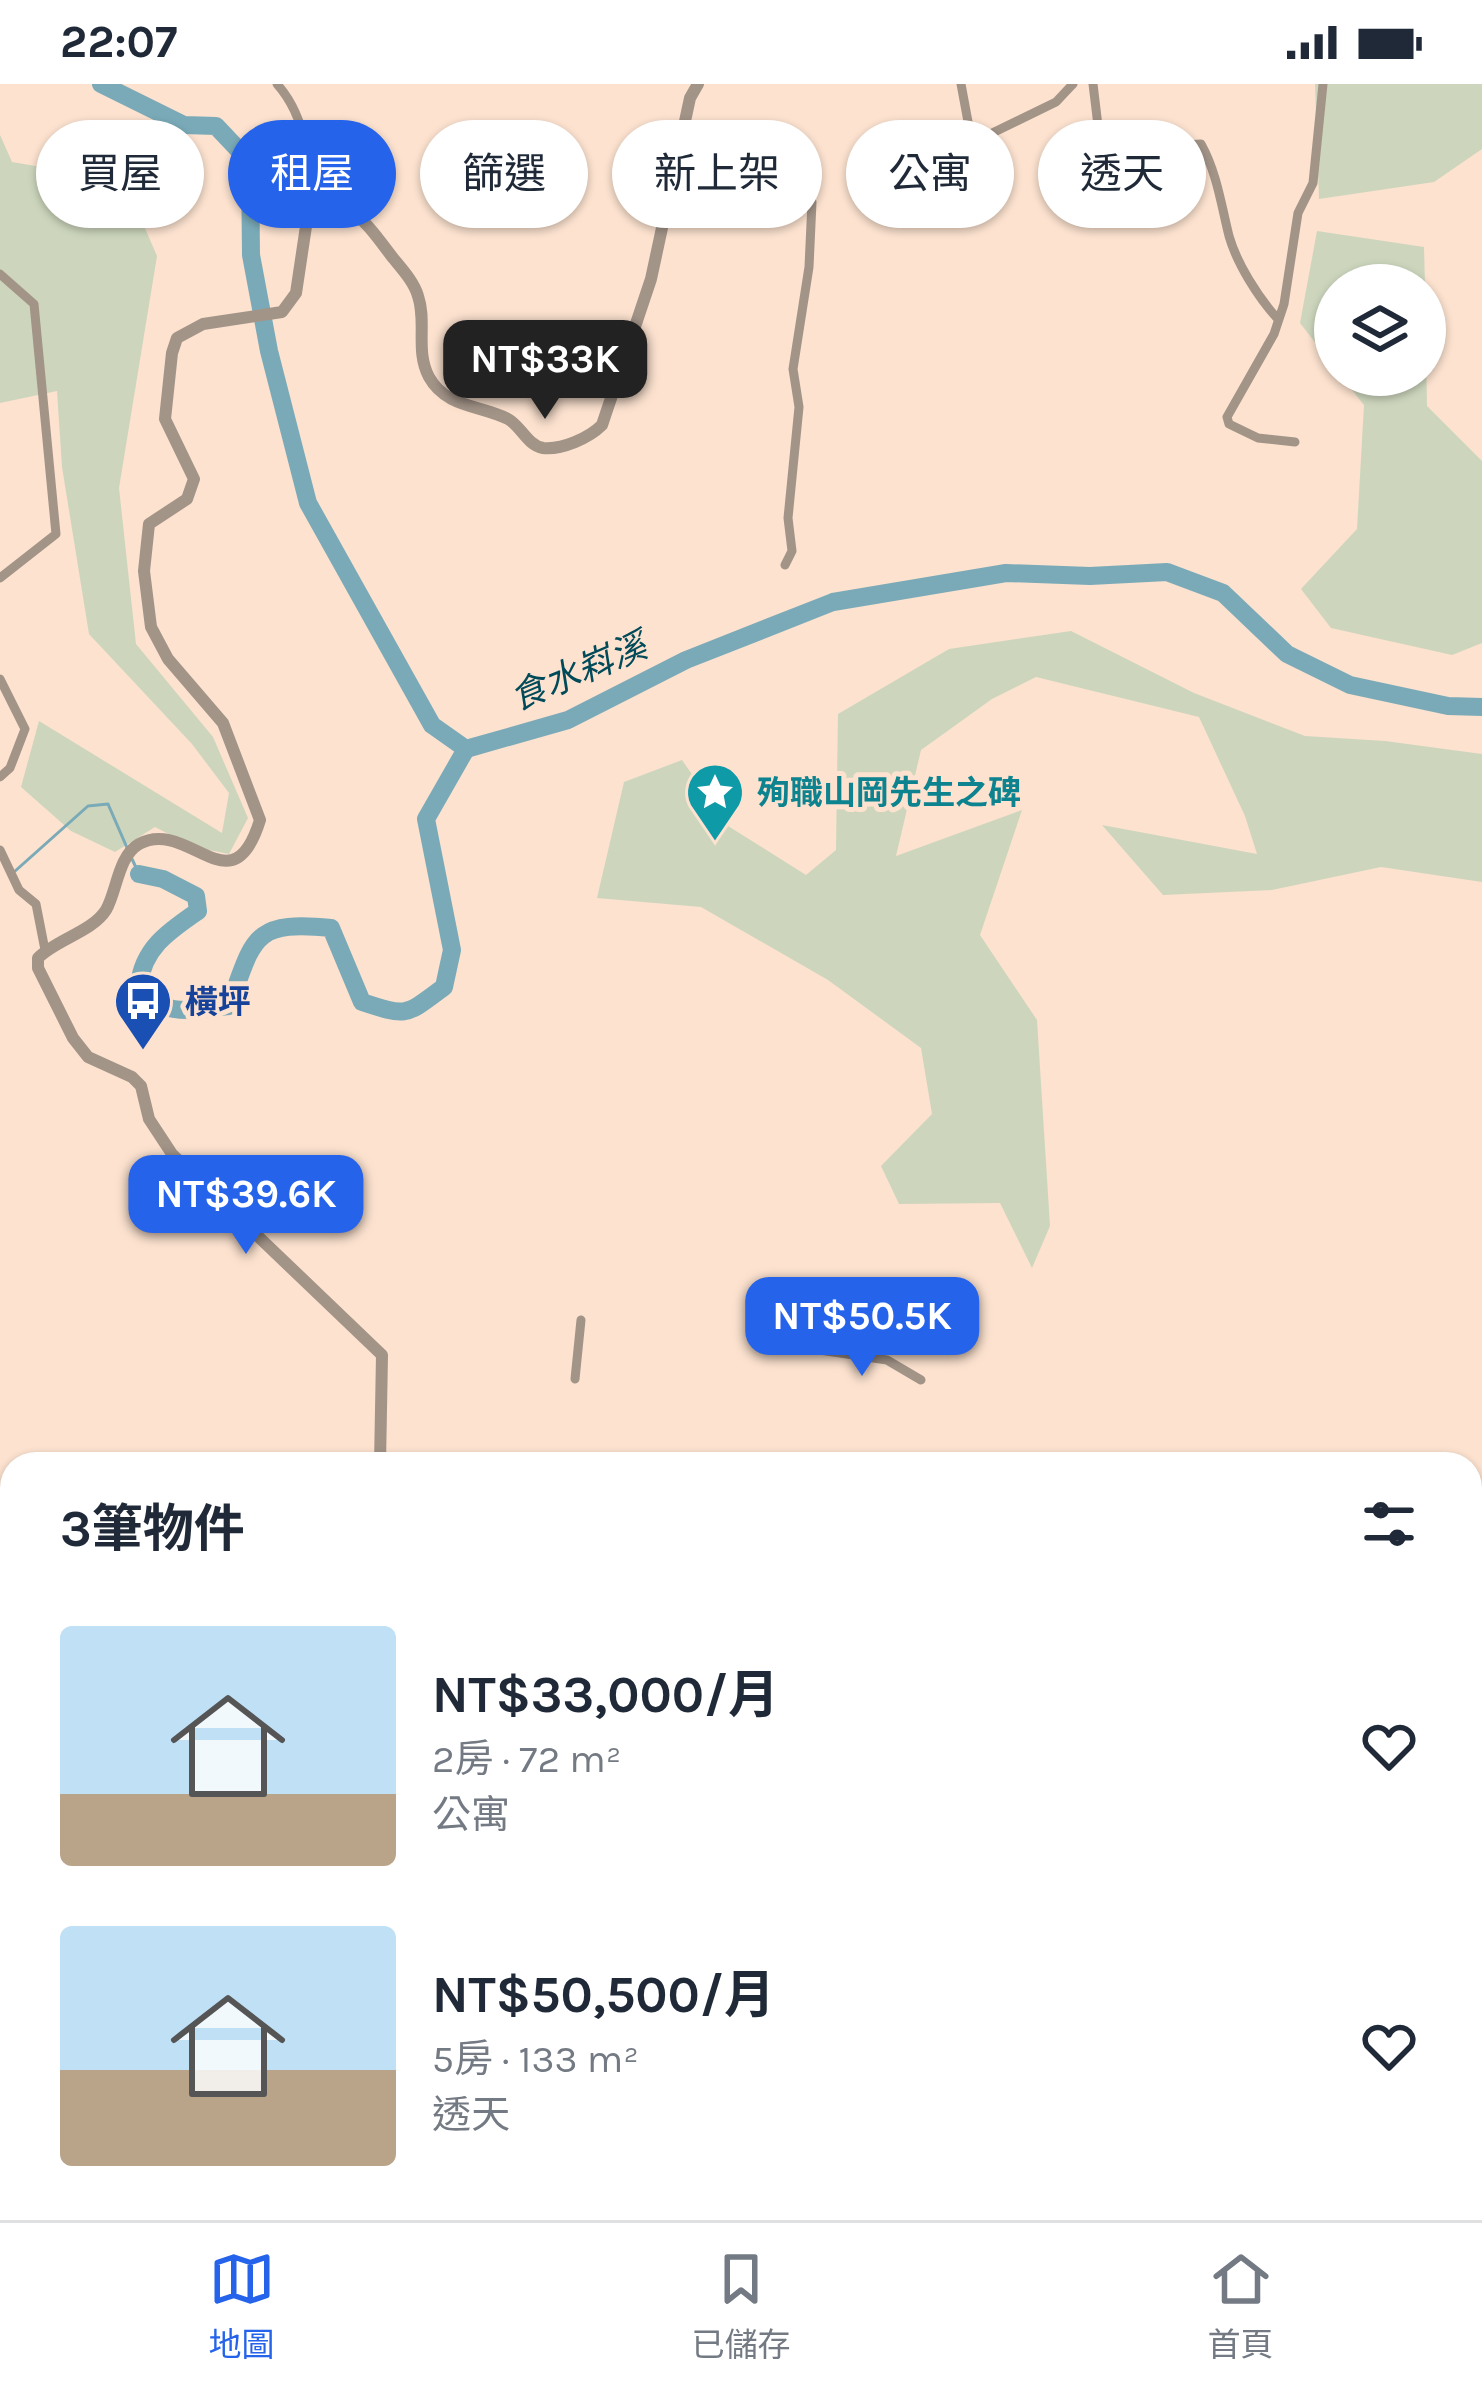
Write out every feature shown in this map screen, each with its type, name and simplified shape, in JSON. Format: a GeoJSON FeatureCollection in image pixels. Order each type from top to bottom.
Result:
{"type":"FeatureCollection","features":[{"type":"Feature","properties":{"kind":"street"},"geometry":{"type":"LineString","coordinates":[[277,84],[300,120]]}},
{"type":"Feature","properties":{"kind":"street"},"geometry":{"type":"LineString","coordinates":[[686,120],[698,84]]}},
{"type":"Feature","properties":{"kind":"street"},"geometry":{"type":"LineString","coordinates":[[961,84],[969,127],[982,138],[1056,102],[1073,84]]}},
{"type":"Feature","properties":{"kind":"street"},"geometry":{"type":"LineString","coordinates":[[1094,84],[1100,134],[1150,147],[1201,144],[1221,194],[1230,240],[1262,302],[1277,318]]}},
{"type":"Feature","properties":{"kind":"street"},"geometry":{"type":"LineString","coordinates":[[1295,442],[1258,438],[1229,424],[1227,418],[1274,334],[1284,304],[1298,213],[1313,183],[1323,84]]}},
{"type":"Feature","properties":{"kind":"street"},"geometry":{"type":"LineString","coordinates":[[306,228],[296,292],[282,312],[203,324],[177,338],[165,419],[194,479],[187,499],[149,524],[144,553],[151,627],[168,659],[223,723],[257,808],[260,820],[255,834],[248,849],[229,862],[214,862],[177,842],[140,844],[125,860],[108,907],[98,920],[38,958],[41,977],[73,1038],[88,1057],[133,1077],[149,1119],[172,1154],[382,1354],[380,1452]]}},
{"type":"Feature","properties":{"kind":"street"},"geometry":{"type":"LineString","coordinates":[[370,228],[419,298],[420,350],[437,388],[455,402],[511,420],[532,443],[550,447],[584,439],[602,425],[651,279],[663,228]]}},
{"type":"Feature","properties":{"kind":"street"},"geometry":{"type":"LineString","coordinates":[[785,565],[792,551],[788,518],[799,406],[793,369],[811,228]]}},
{"type":"Feature","properties":{"kind":"street"},"geometry":{"type":"LineString","coordinates":[[0,274],[34,304],[56,535],[0,578]]}},
{"type":"Feature","properties":{"kind":"street"},"geometry":{"type":"LineString","coordinates":[[0,679],[26,729],[10,768],[0,777]]}},
{"type":"Feature","properties":{"kind":"street"},"geometry":{"type":"LineString","coordinates":[[0,850],[20,890],[36,904],[45,950]]}},
{"type":"Feature","properties":{"kind":"street"},"geometry":{"type":"LineString","coordinates":[[575,1379],[581,1320]]}},
{"type":"Feature","properties":{"kind":"street"},"geometry":{"type":"LineString","coordinates":[[813,1348],[886,1360],[921,1380]]}},
{"type":"Feature","properties":{"kind":"green space"},"geometry":{"type":"Polygon","coordinates":[[[1315,84],[1482,84],[1482,149],[1434,182],[1319,199],[1315,84]]]}},
{"type":"Feature","properties":{"kind":"green space"},"geometry":{"type":"Polygon","coordinates":[[[0,135],[12,162],[36,166],[36,228],[145,228],[157,256],[119,488],[136,644],[213,737],[248,818],[229,854],[194,847],[155,827],[115,852],[71,831],[21,787],[39,721],[222,833],[229,793],[192,744],[89,634],[62,467],[57,391],[0,403],[0,135]]]}},
{"type":"Feature","properties":{"kind":"green space"},"geometry":{"type":"Polygon","coordinates":[[[1317,231],[1424,247],[1424,264],[1314,264],[1314,341],[1300,323],[1317,231]]]}},
{"type":"Feature","properties":{"kind":"green space"},"geometry":{"type":"Polygon","coordinates":[[[1357,396],[1427,396],[1427,406],[1482,461],[1482,643],[1452,655],[1331,628],[1301,589],[1357,529],[1364,405],[1357,396]]]}},
{"type":"Feature","properties":{"kind":"green space"},"geometry":{"type":"Polygon","coordinates":[[[1071,631],[1194,693],[1305,736],[1482,754],[1482,882],[1381,867],[1272,890],[1163,895],[1102,825],[1257,854],[1245,816],[1199,717],[1036,677],[992,699],[921,750],[896,856],[1022,810],[980,935],[1037,1020],[1050,1226],[1032,1268],[1000,1203],[899,1204],[881,1166],[932,1114],[921,1048],[828,980],[701,907],[597,898],[624,782],[682,760],[728,826],[806,875],[836,850],[838,714],[949,649],[1071,631]]]}},
{"type":"Feature","properties":{"kind":"waterway","name":"食水嵙溪"},"geometry":{"type":"LineString","coordinates":[[101,84],[184,125],[216,126],[250,162],[251,255],[269,351],[308,503],[432,725],[466,749],[568,720],[686,660],[833,602],[1006,573],[1167,572],[1223,593],[1287,654],[1350,685],[1448,706],[1482,707]]}},
{"type":"Feature","properties":{"kind":"waterway"},"geometry":{"type":"LineString","coordinates":[[139,874],[163,879],[196,896],[198,911],[159,942],[141,972],[139,985],[158,1003],[179,1010],[229,1006],[244,964],[260,938],[285,927],[305,926],[331,928],[362,1002],[406,1011],[444,987],[452,950],[426,819],[466,749]]}},
{"type":"Feature","properties":{"kind":"waterway"},"geometry":{"type":"LineString","coordinates":[[14,872],[88,806],[108,804],[128,850]]}},
{"type":"Feature","properties":{"kind":"waterway"},"geometry":{"type":"LineString","coordinates":[[132,859],[139,874]]}},
{"type":"Feature","properties":{"kind":"place","name":"殉職山岡先生之碑"},"geometry":{"type":"Point","coordinates":[715,843]}},
{"type":"Feature","properties":{"kind":"place","name":"橫坪"},"geometry":{"type":"Point","coordinates":[143,1052]}}]}
